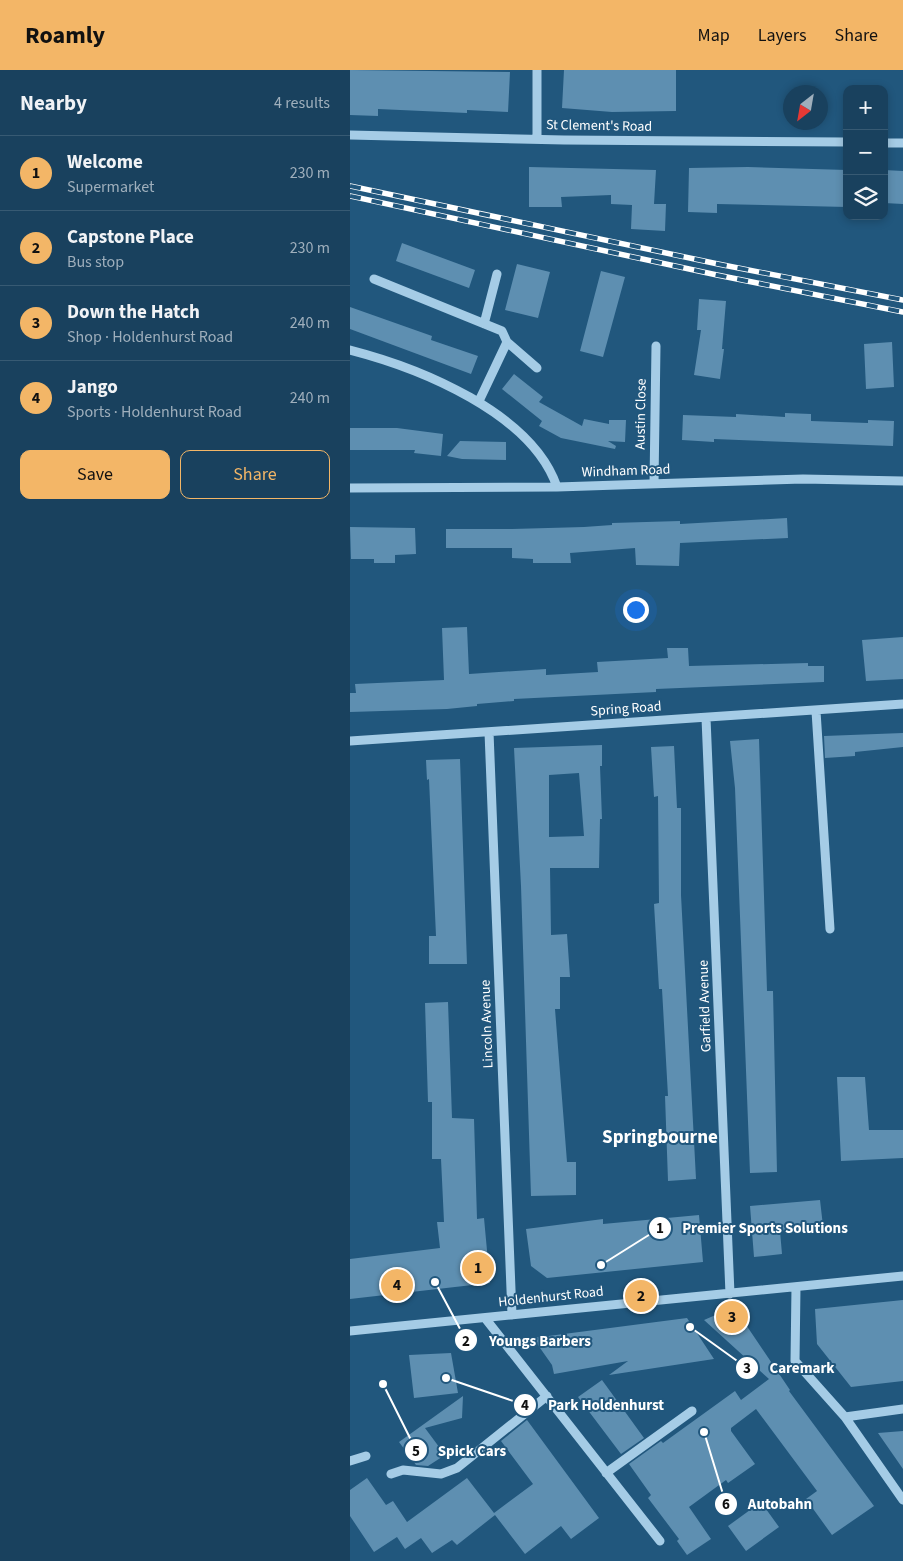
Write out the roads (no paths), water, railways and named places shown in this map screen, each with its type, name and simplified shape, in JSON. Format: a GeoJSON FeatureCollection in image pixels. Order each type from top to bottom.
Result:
{"type":"FeatureCollection","features":[{"type":"Feature","properties":{"kind":"street"},"geometry":{"type":"LineString","coordinates":[[537,139],[538,70]]}},
{"type":"Feature","properties":{"kind":"street","name":"St Clement's Road"},"geometry":{"type":"LineString","coordinates":[[350,135],[843,142]]}},
{"type":"Feature","properties":{"kind":"street"},"geometry":{"type":"LineString","coordinates":[[888,143],[903,143]]}},
{"type":"Feature","properties":{"kind":"street"},"geometry":{"type":"LineString","coordinates":[[484,324],[497,274]]}},
{"type":"Feature","properties":{"kind":"street"},"geometry":{"type":"LineString","coordinates":[[374,280],[502,331],[507,342],[537,368]]}},
{"type":"Feature","properties":{"kind":"street"},"geometry":{"type":"LineString","coordinates":[[479,401],[507,342]]}},
{"type":"Feature","properties":{"kind":"street","name":"Austin Close"},"geometry":{"type":"LineString","coordinates":[[654,483],[656,346]]}},
{"type":"Feature","properties":{"kind":"street"},"geometry":{"type":"LineString","coordinates":[[350,350],[430,377],[479,401],[523,436],[551,470],[557,487]]}},
{"type":"Feature","properties":{"kind":"street","name":"Windham Road"},"geometry":{"type":"LineString","coordinates":[[350,488],[557,487],[841,479],[903,481]]}},
{"type":"Feature","properties":{"kind":"street","name":"Spring Road"},"geometry":{"type":"LineString","coordinates":[[350,741],[816,711],[843,706],[903,704]]}},
{"type":"Feature","properties":{"kind":"street"},"geometry":{"type":"LineString","coordinates":[[816,711],[830,929]]}},
{"type":"Feature","properties":{"kind":"street","name":"Garfield Avenue"},"geometry":{"type":"LineString","coordinates":[[706,718],[730,1294]]}},
{"type":"Feature","properties":{"kind":"street","name":"Lincoln Avenue"},"geometry":{"type":"LineString","coordinates":[[489,732],[512,1315]]}},
{"type":"Feature","properties":{"kind":"street","name":"Holdenhurst Road"},"geometry":{"type":"LineString","coordinates":[[350,1331],[903,1276]]}},
{"type":"Feature","properties":{"kind":"street"},"geometry":{"type":"LineString","coordinates":[[796,1287],[795,1361],[845,1417],[903,1500]]}},
{"type":"Feature","properties":{"kind":"street"},"geometry":{"type":"LineString","coordinates":[[485,1318],[660,1542]]}},
{"type":"Feature","properties":{"kind":"street"},"geometry":{"type":"LineString","coordinates":[[391,1474],[403,1470],[441,1474],[457,1468],[546,1396]]}},
{"type":"Feature","properties":{"kind":"street"},"geometry":{"type":"LineString","coordinates":[[845,1417],[903,1409]]}},
{"type":"Feature","properties":{"kind":"street"},"geometry":{"type":"LineString","coordinates":[[606,1473],[692,1411]]}},
{"type":"Feature","properties":{"kind":"street"},"geometry":{"type":"LineString","coordinates":[[350,1460],[366,1456]]}},
{"type":"Feature","properties":{"kind":"railway"},"geometry":{"type":"LineString","coordinates":[[350,186],[718,264],[903,300]]}},
{"type":"Feature","properties":{"kind":"railway"},"geometry":{"type":"LineString","coordinates":[[350,196],[717,275],[903,312]]}},
{"type":"Feature","properties":{"kind":"place","name":"Premier Sports Solutions"},"geometry":{"type":"Point","coordinates":[601,1265]}},
{"type":"Feature","properties":{"kind":"place","name":"Welcome"},"geometry":{"type":"Point","coordinates":[478,1268]}},
{"type":"Feature","properties":{"kind":"place","name":"Youngs Barbers"},"geometry":{"type":"Point","coordinates":[435,1282]}},
{"type":"Feature","properties":{"kind":"place","name":"Jango"},"geometry":{"type":"Point","coordinates":[397,1285]}},
{"type":"Feature","properties":{"kind":"place","name":"Capstone Place"},"geometry":{"type":"Point","coordinates":[641,1296]}},
{"type":"Feature","properties":{"kind":"place","name":"Down the Hatch"},"geometry":{"type":"Point","coordinates":[732,1317]}},
{"type":"Feature","properties":{"kind":"place","name":"Caremark"},"geometry":{"type":"Point","coordinates":[690,1327]}},
{"type":"Feature","properties":{"kind":"place","name":"Park Holdenhurst"},"geometry":{"type":"Point","coordinates":[446,1378]}},
{"type":"Feature","properties":{"kind":"place","name":"Spick Cars"},"geometry":{"type":"Point","coordinates":[383,1384]}},
{"type":"Feature","properties":{"kind":"place","name":"Autobahn"},"geometry":{"type":"Point","coordinates":[704,1432]}},
{"type":"Feature","properties":{"kind":"district","name":"Springbourne"},"geometry":{"type":"Point","coordinates":[660,1137]}}]}
